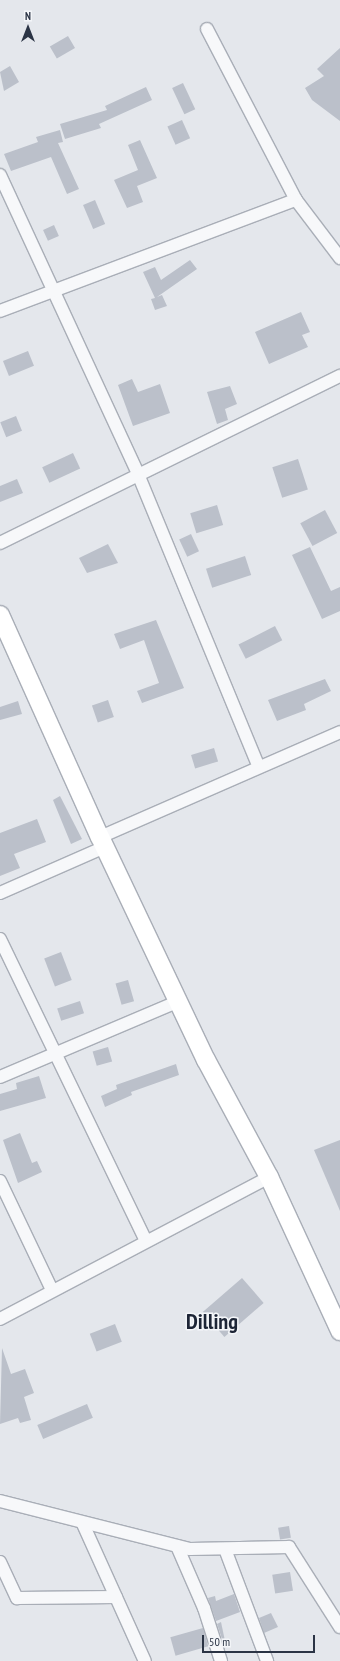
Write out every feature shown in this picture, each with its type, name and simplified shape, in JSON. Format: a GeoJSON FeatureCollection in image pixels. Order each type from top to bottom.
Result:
{"type":"FeatureCollection","features":[{"type":"Feature","properties":{"kind":"main road"},"geometry":{"type":"LineString","coordinates":[[0,615],[103,842],[179,1001],[269,1177],[340,1331]]}},
{"type":"Feature","properties":{"kind":"street"},"geometry":{"type":"LineString","coordinates":[[207,30],[296,200],[340,258]]}},
{"type":"Feature","properties":{"kind":"street"},"geometry":{"type":"LineString","coordinates":[[0,175],[55,288],[138,474],[258,765]]}},
{"type":"Feature","properties":{"kind":"street"},"geometry":{"type":"LineString","coordinates":[[0,311],[55,288],[296,200]]}},
{"type":"Feature","properties":{"kind":"street"},"geometry":{"type":"LineString","coordinates":[[0,543],[340,376]]}},
{"type":"Feature","properties":{"kind":"street"},"geometry":{"type":"LineString","coordinates":[[0,893],[258,765],[340,732]]}},
{"type":"Feature","properties":{"kind":"street"},"geometry":{"type":"LineString","coordinates":[[0,940],[57,1053],[146,1242]]}},
{"type":"Feature","properties":{"kind":"street"},"geometry":{"type":"LineString","coordinates":[[0,1077],[179,1001]]}},
{"type":"Feature","properties":{"kind":"street"},"geometry":{"type":"LineString","coordinates":[[0,1319],[52,1290],[269,1177]]}},
{"type":"Feature","properties":{"kind":"street"},"geometry":{"type":"LineString","coordinates":[[0,1181],[52,1290]]}},
{"type":"Feature","properties":{"kind":"street"},"geometry":{"type":"LineString","coordinates":[[0,1500],[83,1524],[177,1546],[225,1548],[289,1547],[340,1627]]}},
{"type":"Feature","properties":{"kind":"street"},"geometry":{"type":"LineString","coordinates":[[83,1524],[145,1661]]}},
{"type":"Feature","properties":{"kind":"street"},"geometry":{"type":"LineString","coordinates":[[177,1546],[204,1608],[221,1661]]}},
{"type":"Feature","properties":{"kind":"street"},"geometry":{"type":"LineString","coordinates":[[225,1548],[268,1661]]}},
{"type":"Feature","properties":{"kind":"street"},"geometry":{"type":"LineString","coordinates":[[0,1562],[17,1598],[116,1597]]}},
{"type":"Feature","properties":{"kind":"building"},"geometry":{"type":"Polygon","coordinates":[[[68,36],[75,48],[57,59],[50,46],[68,36]]]}},
{"type":"Feature","properties":{"kind":"building"},"geometry":{"type":"Polygon","coordinates":[[[340,48],[340,121],[312,100],[305,88],[324,76],[317,69],[340,48]]]}},
{"type":"Feature","properties":{"kind":"building"},"geometry":{"type":"Polygon","coordinates":[[[10,66],[19,82],[4,91],[0,72],[10,66]]]}},
{"type":"Feature","properties":{"kind":"building"},"geometry":{"type":"Polygon","coordinates":[[[183,83],[195,109],[184,114],[172,88],[183,83]]]}},
{"type":"Feature","properties":{"kind":"building"},"geometry":{"type":"Polygon","coordinates":[[[146,87],[152,100],[99,124],[101,128],[65,139],[60,124],[107,110],[105,106],[146,87]]]}},
{"type":"Feature","properties":{"kind":"building"},"geometry":{"type":"Polygon","coordinates":[[[182,120],[190,138],[176,145],[167,127],[182,120]]]}},
{"type":"Feature","properties":{"kind":"building"},"geometry":{"type":"Polygon","coordinates":[[[60,130],[63,142],[58,143],[79,189],[67,194],[51,157],[11,171],[4,154],[38,142],[36,137],[60,130]]]}},
{"type":"Feature","properties":{"kind":"building"},"geometry":{"type":"Polygon","coordinates":[[[140,140],[157,178],[137,186],[143,202],[127,208],[114,180],[138,170],[128,145],[140,140]]]}},
{"type":"Feature","properties":{"kind":"building"},"geometry":{"type":"Polygon","coordinates":[[[95,200],[105,224],[93,229],[83,205],[95,200]]]}},
{"type":"Feature","properties":{"kind":"building"},"geometry":{"type":"Polygon","coordinates":[[[54,225],[59,236],[48,241],[43,230],[54,225]]]}},
{"type":"Feature","properties":{"kind":"building"},"geometry":{"type":"Polygon","coordinates":[[[190,260],[197,269],[157,297],[162,295],[167,306],[155,310],[151,299],[155,298],[143,272],[155,267],[161,280],[190,260]]]}},
{"type":"Feature","properties":{"kind":"building"},"geometry":{"type":"Polygon","coordinates":[[[301,312],[310,332],[302,335],[308,347],[269,364],[255,332],[301,312]]]}},
{"type":"Feature","properties":{"kind":"building"},"geometry":{"type":"Polygon","coordinates":[[[28,351],[34,366],[9,376],[3,361],[28,351]]]}},
{"type":"Feature","properties":{"kind":"building"},"geometry":{"type":"Polygon","coordinates":[[[132,379],[138,392],[160,384],[170,413],[133,426],[118,385],[132,379]]]}},
{"type":"Feature","properties":{"kind":"building"},"geometry":{"type":"Polygon","coordinates":[[[230,386],[237,404],[225,409],[228,420],[217,424],[207,392],[230,386]]]}},
{"type":"Feature","properties":{"kind":"building"},"geometry":{"type":"Polygon","coordinates":[[[16,416],[22,431],[6,437],[0,422],[16,416]]]}},
{"type":"Feature","properties":{"kind":"building"},"geometry":{"type":"Polygon","coordinates":[[[73,453],[80,468],[49,483],[42,467],[73,453]]]}},
{"type":"Feature","properties":{"kind":"building"},"geometry":{"type":"Polygon","coordinates":[[[298,459],[308,489],[282,498],[272,467],[298,459]]]}},
{"type":"Feature","properties":{"kind":"building"},"geometry":{"type":"Polygon","coordinates":[[[17,479],[23,493],[0,502],[0,486],[17,479]]]}},
{"type":"Feature","properties":{"kind":"building"},"geometry":{"type":"Polygon","coordinates":[[[217,505],[223,525],[196,533],[190,513],[217,505]]]}},
{"type":"Feature","properties":{"kind":"building"},"geometry":{"type":"Polygon","coordinates":[[[325,510],[337,533],[312,546],[300,523],[325,510]]]}},
{"type":"Feature","properties":{"kind":"building"},"geometry":{"type":"Polygon","coordinates":[[[191,534],[199,551],[187,557],[179,539],[191,534]]]}},
{"type":"Feature","properties":{"kind":"building"},"geometry":{"type":"Polygon","coordinates":[[[108,544],[118,563],[87,573],[79,558],[108,544]]]}},
{"type":"Feature","properties":{"kind":"building"},"geometry":{"type":"Polygon","coordinates":[[[310,547],[331,591],[340,587],[340,611],[322,619],[292,555],[310,547]]]}},
{"type":"Feature","properties":{"kind":"building"},"geometry":{"type":"Polygon","coordinates":[[[245,556],[251,575],[212,588],[206,569],[245,556]]]}},
{"type":"Feature","properties":{"kind":"building"},"geometry":{"type":"Polygon","coordinates":[[[156,620],[184,688],[142,703],[137,691],[159,683],[144,640],[120,649],[114,634],[156,620]]]}},
{"type":"Feature","properties":{"kind":"building"},"geometry":{"type":"Polygon","coordinates":[[[275,626],[282,640],[246,659],[238,645],[275,626]]]}},
{"type":"Feature","properties":{"kind":"building"},"geometry":{"type":"Polygon","coordinates":[[[325,679],[331,691],[304,704],[306,710],[277,721],[268,700],[325,679]]]}},
{"type":"Feature","properties":{"kind":"building"},"geometry":{"type":"Polygon","coordinates":[[[108,700],[114,717],[98,723],[92,706],[108,700]]]}},
{"type":"Feature","properties":{"kind":"building"},"geometry":{"type":"Polygon","coordinates":[[[18,701],[22,714],[0,720],[0,707],[18,701]]]}},
{"type":"Feature","properties":{"kind":"building"},"geometry":{"type":"Polygon","coordinates":[[[214,748],[218,761],[195,768],[191,755],[214,748]]]}},
{"type":"Feature","properties":{"kind":"building"},"geometry":{"type":"Polygon","coordinates":[[[60,796],[82,839],[71,844],[53,800],[60,796]]]}},
{"type":"Feature","properties":{"kind":"building"},"geometry":{"type":"Polygon","coordinates":[[[37,819],[46,842],[14,854],[20,868],[0,876],[0,833],[37,819]]]}},
{"type":"Feature","properties":{"kind":"building"},"geometry":{"type":"Polygon","coordinates":[[[61,952],[72,980],[55,986],[44,958],[61,952]]]}},
{"type":"Feature","properties":{"kind":"building"},"geometry":{"type":"Polygon","coordinates":[[[128,980],[134,1001],[122,1005],[116,984],[128,980]]]}},
{"type":"Feature","properties":{"kind":"building"},"geometry":{"type":"Polygon","coordinates":[[[80,1001],[84,1013],[61,1021],[57,1008],[80,1001]]]}},
{"type":"Feature","properties":{"kind":"building"},"geometry":{"type":"Polygon","coordinates":[[[108,1047],[112,1061],[97,1066],[93,1051],[108,1047]]]}},
{"type":"Feature","properties":{"kind":"building"},"geometry":{"type":"Polygon","coordinates":[[[176,1064],[179,1075],[131,1092],[132,1095],[105,1107],[101,1096],[117,1089],[116,1085],[176,1064]]]}},
{"type":"Feature","properties":{"kind":"building"},"geometry":{"type":"Polygon","coordinates":[[[39,1076],[46,1098],[0,1111],[0,1094],[17,1089],[16,1083],[39,1076]]]}},
{"type":"Feature","properties":{"kind":"building"},"geometry":{"type":"Polygon","coordinates":[[[20,1133],[32,1163],[37,1161],[42,1172],[18,1183],[3,1140],[20,1133]]]}},
{"type":"Feature","properties":{"kind":"building"},"geometry":{"type":"Polygon","coordinates":[[[340,1140],[340,1211],[314,1150],[340,1140]]]}},
{"type":"Feature","properties":{"kind":"building"},"geometry":{"type":"Polygon","coordinates":[[[242,1278],[264,1303],[224,1337],[203,1312],[242,1278]]]}},
{"type":"Feature","properties":{"kind":"building"},"geometry":{"type":"Polygon","coordinates":[[[115,1324],[122,1342],[97,1351],[90,1334],[115,1324]]]}},
{"type":"Feature","properties":{"kind":"building"},"geometry":{"type":"Polygon","coordinates":[[[2,1348],[11,1374],[25,1369],[34,1393],[24,1397],[31,1420],[20,1423],[18,1418],[0,1424],[2,1348]]]}},
{"type":"Feature","properties":{"kind":"building"},"geometry":{"type":"Polygon","coordinates":[[[87,1404],[93,1418],[43,1439],[37,1425],[87,1404]]]}},
{"type":"Feature","properties":{"kind":"building"},"geometry":{"type":"Polygon","coordinates":[[[289,1526],[291,1538],[280,1540],[278,1528],[289,1526]]]}},
{"type":"Feature","properties":{"kind":"building"},"geometry":{"type":"Polygon","coordinates":[[[290,1572],[293,1591],[275,1594],[272,1575],[290,1572]]]}},
{"type":"Feature","properties":{"kind":"building"},"geometry":{"type":"Polygon","coordinates":[[[234,1594],[240,1612],[216,1621],[208,1598],[215,1596],[216,1601],[234,1594]]]}},
{"type":"Feature","properties":{"kind":"building"},"geometry":{"type":"Polygon","coordinates":[[[271,1613],[278,1627],[264,1633],[259,1618],[271,1613]]]}},
{"type":"Feature","properties":{"kind":"building"},"geometry":{"type":"Polygon","coordinates":[[[221,1622],[225,1641],[223,1642],[217,1624],[221,1622]]]}},
{"type":"Feature","properties":{"kind":"building"},"geometry":{"type":"Polygon","coordinates":[[[203,1628],[208,1646],[176,1656],[170,1637],[203,1628]]]}},
{"type":"Feature","properties":{"kind":"district","name":"Dilling"},"geometry":{"type":"Point","coordinates":[212,1322]}}]}
